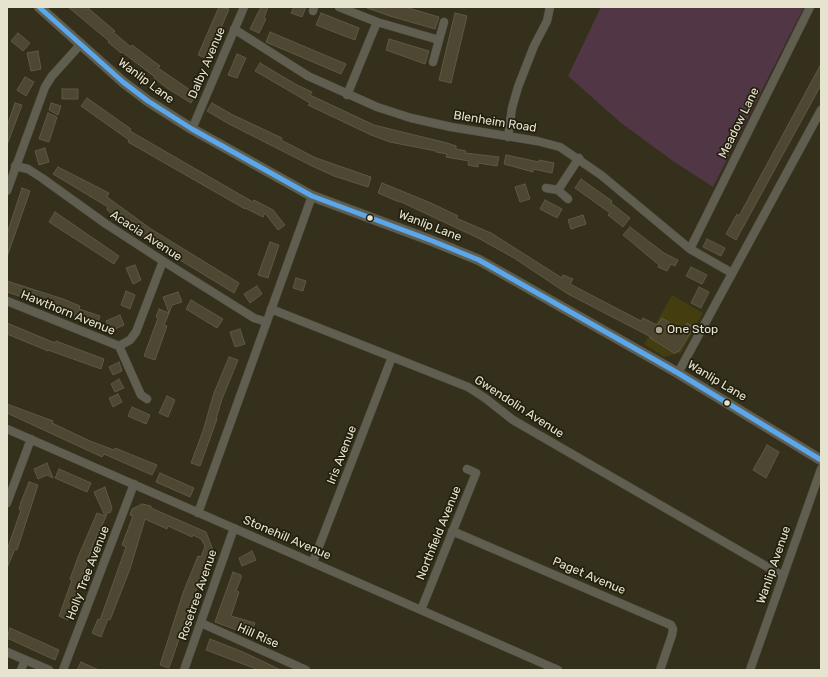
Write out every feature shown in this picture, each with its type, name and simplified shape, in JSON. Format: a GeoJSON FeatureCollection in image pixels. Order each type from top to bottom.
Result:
{"type":"FeatureCollection","features":[{"type":"Feature","properties":{"kind":"street","name":"Wanlip Lane"},"geometry":{"type":"LineString","coordinates":[[38,7],[80,45],[148,101],[192,129],[312,196],[472,257],[678,373],[821,460]]}},
{"type":"Feature","properties":{"kind":"street","name":"Dalby Avenue"},"geometry":{"type":"LineString","coordinates":[[192,129],[244,7]]}},
{"type":"Feature","properties":{"kind":"street"},"geometry":{"type":"LineString","coordinates":[[339,7],[377,22],[439,40]]}},
{"type":"Feature","properties":{"kind":"street"},"geometry":{"type":"LineString","coordinates":[[508,137],[512,108],[518,86],[524,69],[547,21],[550,7]]}},
{"type":"Feature","properties":{"kind":"street","name":"Meadow Lane"},"geometry":{"type":"LineString","coordinates":[[690,249],[810,7]]}},
{"type":"Feature","properties":{"kind":"street"},"geometry":{"type":"LineString","coordinates":[[347,95],[377,22]]}},
{"type":"Feature","properties":{"kind":"street"},"geometry":{"type":"LineString","coordinates":[[433,62],[444,22]]}},
{"type":"Feature","properties":{"kind":"street","name":"Blenheim Road"},"geometry":{"type":"LineString","coordinates":[[234,28],[308,76],[347,95],[411,118],[560,147],[579,158],[690,249],[732,273]]}},
{"type":"Feature","properties":{"kind":"street"},"geometry":{"type":"LineString","coordinates":[[7,191],[45,87],[52,76],[80,45]]}},
{"type":"Feature","properties":{"kind":"street"},"geometry":{"type":"LineString","coordinates":[[678,373],[821,110]]}},
{"type":"Feature","properties":{"kind":"street"},"geometry":{"type":"LineString","coordinates":[[558,190],[579,158]]}},
{"type":"Feature","properties":{"kind":"street","name":"Acacia Avenue"},"geometry":{"type":"LineString","coordinates":[[16,166],[28,169],[106,224],[163,261],[254,318],[267,322]]}},
{"type":"Feature","properties":{"kind":"street"},"geometry":{"type":"LineString","coordinates":[[546,188],[558,190],[568,199]]}},
{"type":"Feature","properties":{"kind":"street"},"geometry":{"type":"LineString","coordinates":[[198,512],[312,196]]}},
{"type":"Feature","properties":{"kind":"street","name":"Hawthorn Avenue"},"geometry":{"type":"LineString","coordinates":[[7,301],[119,346],[130,340],[136,332],[163,261]]}},
{"type":"Feature","properties":{"kind":"street","name":"Gwendolin Avenue"},"geometry":{"type":"LineString","coordinates":[[271,309],[468,387],[514,420],[783,576]]}},
{"type":"Feature","properties":{"kind":"street"},"geometry":{"type":"LineString","coordinates":[[119,346],[141,396]]}},
{"type":"Feature","properties":{"kind":"street","name":"Iris Avenue"},"geometry":{"type":"LineString","coordinates":[[313,562],[392,356]]}},
{"type":"Feature","properties":{"kind":"street","name":"Stonehill Avenue"},"geometry":{"type":"LineString","coordinates":[[7,429],[558,670]]}},
{"type":"Feature","properties":{"kind":"street"},"geometry":{"type":"LineString","coordinates":[[7,503],[31,439]]}},
{"type":"Feature","properties":{"kind":"street","name":"Northfield Avenue"},"geometry":{"type":"LineString","coordinates":[[421,610],[476,473],[467,469]]}},
{"type":"Feature","properties":{"kind":"street","name":"Wanlip Avenue"},"geometry":{"type":"LineString","coordinates":[[750,670],[821,469]]}},
{"type":"Feature","properties":{"kind":"street","name":"Holly Tree Avenue"},"geometry":{"type":"LineString","coordinates":[[63,670],[134,484]]}},
{"type":"Feature","properties":{"kind":"street","name":"Rosetree Avenue"},"geometry":{"type":"LineString","coordinates":[[184,670],[202,624],[234,528]]}},
{"type":"Feature","properties":{"kind":"street","name":"Paget Avenue"},"geometry":{"type":"LineString","coordinates":[[452,531],[671,625],[673,629],[672,635],[660,670]]}},
{"type":"Feature","properties":{"kind":"street","name":"Hill Rise"},"geometry":{"type":"LineString","coordinates":[[202,624],[301,669]]}},
{"type":"Feature","properties":{"kind":"street"},"geometry":{"type":"LineString","coordinates":[[7,652],[49,670]]}},
{"type":"Feature","properties":{"kind":"street"},"geometry":{"type":"LineString","coordinates":[[21,670],[25,660]]}},
{"type":"Feature","properties":{"kind":"shaded area"},"geometry":{"type":"Polygon","coordinates":[[[601,7],[804,7],[713,187],[673,161],[621,123],[568,76],[601,7]]]}},
{"type":"Feature","properties":{"kind":"shaded area"},"geometry":{"type":"Polygon","coordinates":[[[672,295],[703,313],[681,353],[664,357],[644,344],[672,295]]]}},
{"type":"Feature","properties":{"kind":"building"},"geometry":{"type":"Polygon","coordinates":[[[68,7],[83,7],[87,10],[88,8],[131,47],[132,45],[160,66],[158,68],[196,94],[191,103],[167,88],[154,78],[155,77],[122,52],[121,53],[68,7]]]}},
{"type":"Feature","properties":{"kind":"building"},"geometry":{"type":"Polygon","coordinates":[[[219,7],[229,9],[208,59],[198,55],[219,7]]]}},
{"type":"Feature","properties":{"kind":"building"},"geometry":{"type":"Polygon","coordinates":[[[261,7],[268,7],[264,18],[266,19],[259,33],[250,29],[261,7]]]}},
{"type":"Feature","properties":{"kind":"building"},"geometry":{"type":"Polygon","coordinates":[[[294,7],[306,7],[302,17],[291,13],[294,7]]]}},
{"type":"Feature","properties":{"kind":"building"},"geometry":{"type":"Polygon","coordinates":[[[405,7],[439,17],[435,29],[367,8],[405,7]]]}},
{"type":"Feature","properties":{"kind":"building"},"geometry":{"type":"Polygon","coordinates":[[[321,13],[359,28],[355,40],[316,25],[321,13]]]}},
{"type":"Feature","properties":{"kind":"building"},"geometry":{"type":"Polygon","coordinates":[[[455,13],[467,16],[451,83],[439,80],[455,13]]]}},
{"type":"Feature","properties":{"kind":"building"},"geometry":{"type":"Polygon","coordinates":[[[270,32],[346,64],[341,74],[266,42],[270,32]]]}},
{"type":"Feature","properties":{"kind":"building"},"geometry":{"type":"Polygon","coordinates":[[[18,33],[30,43],[23,51],[11,41],[18,33]]]}},
{"type":"Feature","properties":{"kind":"building"},"geometry":{"type":"Polygon","coordinates":[[[389,39],[429,51],[425,64],[386,50],[389,39]]]}},
{"type":"Feature","properties":{"kind":"building"},"geometry":{"type":"Polygon","coordinates":[[[38,51],[41,69],[31,71],[27,53],[38,51]]]}},
{"type":"Feature","properties":{"kind":"building"},"geometry":{"type":"Polygon","coordinates":[[[237,54],[246,58],[237,78],[228,75],[237,54]]]}},
{"type":"Feature","properties":{"kind":"building"},"geometry":{"type":"Polygon","coordinates":[[[260,63],[312,92],[310,95],[374,125],[447,143],[456,146],[456,149],[466,151],[465,153],[499,157],[497,166],[478,163],[478,167],[468,165],[469,161],[446,157],[447,154],[390,142],[371,135],[308,105],[310,103],[255,71],[260,63]]]}},
{"type":"Feature","properties":{"kind":"building"},"geometry":{"type":"Polygon","coordinates":[[[821,64],[821,85],[736,240],[726,234],[737,214],[739,216],[821,64]]]}},
{"type":"Feature","properties":{"kind":"building"},"geometry":{"type":"Polygon","coordinates":[[[25,77],[34,82],[26,96],[17,90],[25,77]]]}},
{"type":"Feature","properties":{"kind":"building"},"geometry":{"type":"Polygon","coordinates":[[[62,89],[78,89],[78,99],[62,99],[62,89]]]}},
{"type":"Feature","properties":{"kind":"building"},"geometry":{"type":"Polygon","coordinates":[[[87,98],[131,129],[130,131],[253,202],[254,200],[273,210],[285,225],[278,230],[265,213],[263,217],[245,209],[128,142],[129,140],[81,106],[87,98]]]}},
{"type":"Feature","properties":{"kind":"building"},"geometry":{"type":"Polygon","coordinates":[[[15,103],[22,105],[7,145],[7,126],[15,103]]]}},
{"type":"Feature","properties":{"kind":"building"},"geometry":{"type":"Polygon","coordinates":[[[51,103],[61,106],[58,115],[49,110],[51,103]]]}},
{"type":"Feature","properties":{"kind":"building"},"geometry":{"type":"Polygon","coordinates":[[[212,103],[233,115],[282,138],[281,140],[316,158],[371,177],[368,187],[334,176],[229,124],[207,111],[212,103]]]}},
{"type":"Feature","properties":{"kind":"building"},"geometry":{"type":"Polygon","coordinates":[[[48,113],[57,117],[49,142],[39,139],[48,113]]]}},
{"type":"Feature","properties":{"kind":"building"},"geometry":{"type":"Polygon","coordinates":[[[45,148],[49,162],[39,165],[35,151],[45,148]]]}},
{"type":"Feature","properties":{"kind":"building"},"geometry":{"type":"Polygon","coordinates":[[[506,155],[539,162],[539,160],[554,163],[552,173],[533,169],[533,172],[504,164],[506,155]]]}},
{"type":"Feature","properties":{"kind":"building"},"geometry":{"type":"Polygon","coordinates":[[[58,167],[109,193],[107,197],[151,229],[239,283],[234,293],[139,235],[107,210],[108,207],[53,174],[58,167]]]}},
{"type":"Feature","properties":{"kind":"building"},"geometry":{"type":"Polygon","coordinates":[[[581,179],[612,201],[611,203],[630,218],[623,227],[608,215],[610,213],[575,188],[581,179]]]}},
{"type":"Feature","properties":{"kind":"building"},"geometry":{"type":"Polygon","coordinates":[[[382,183],[431,203],[458,216],[456,218],[491,233],[562,278],[563,275],[573,279],[570,284],[641,321],[643,318],[657,325],[662,318],[683,331],[687,323],[694,327],[679,351],[674,353],[650,338],[651,337],[568,294],[514,258],[478,238],[399,201],[378,193],[382,183]]]}},
{"type":"Feature","properties":{"kind":"building"},"geometry":{"type":"Polygon","coordinates":[[[525,184],[530,199],[520,202],[515,187],[525,184]]]}},
{"type":"Feature","properties":{"kind":"building"},"geometry":{"type":"Polygon","coordinates":[[[22,188],[30,191],[7,257],[7,234],[22,188]]]}},
{"type":"Feature","properties":{"kind":"building"},"geometry":{"type":"Polygon","coordinates":[[[545,200],[562,209],[557,218],[540,209],[545,200]]]}},
{"type":"Feature","properties":{"kind":"building"},"geometry":{"type":"Polygon","coordinates":[[[55,212],[119,256],[114,264],[49,222],[55,212]]]}},
{"type":"Feature","properties":{"kind":"building"},"geometry":{"type":"Polygon","coordinates":[[[583,215],[586,224],[571,229],[568,220],[583,215]]]}},
{"type":"Feature","properties":{"kind":"building"},"geometry":{"type":"Polygon","coordinates":[[[630,227],[664,253],[678,260],[675,266],[671,264],[667,271],[658,267],[659,265],[623,235],[630,227]]]}},
{"type":"Feature","properties":{"kind":"building"},"geometry":{"type":"Polygon","coordinates":[[[707,239],[725,248],[721,256],[703,247],[707,239]]]}},
{"type":"Feature","properties":{"kind":"building"},"geometry":{"type":"Polygon","coordinates":[[[270,242],[279,245],[268,278],[258,275],[270,242]]]}},
{"type":"Feature","properties":{"kind":"building"},"geometry":{"type":"Polygon","coordinates":[[[135,265],[141,280],[133,284],[126,268],[135,265]]]}},
{"type":"Feature","properties":{"kind":"building"},"geometry":{"type":"Polygon","coordinates":[[[691,267],[707,275],[702,284],[686,276],[691,267]]]}},
{"type":"Feature","properties":{"kind":"building"},"geometry":{"type":"Polygon","coordinates":[[[296,278],[306,281],[303,291],[293,288],[296,278]]]}},
{"type":"Feature","properties":{"kind":"building"},"geometry":{"type":"Polygon","coordinates":[[[7,281],[63,299],[80,306],[79,309],[100,316],[97,326],[63,311],[7,292],[7,281]]]}},
{"type":"Feature","properties":{"kind":"building"},"geometry":{"type":"Polygon","coordinates":[[[257,286],[262,294],[250,303],[244,294],[257,286]]]}},
{"type":"Feature","properties":{"kind":"building"},"geometry":{"type":"Polygon","coordinates":[[[699,287],[709,292],[701,308],[691,303],[699,287]]]}},
{"type":"Feature","properties":{"kind":"building"},"geometry":{"type":"Polygon","coordinates":[[[126,291],[135,295],[130,309],[121,305],[126,291]]]}},
{"type":"Feature","properties":{"kind":"building"},"geometry":{"type":"Polygon","coordinates":[[[178,292],[182,302],[172,305],[169,313],[163,297],[178,292]]]}},
{"type":"Feature","properties":{"kind":"building"},"geometry":{"type":"Polygon","coordinates":[[[191,300],[223,319],[217,328],[186,309],[191,300]]]}},
{"type":"Feature","properties":{"kind":"building"},"geometry":{"type":"Polygon","coordinates":[[[159,309],[169,313],[164,325],[167,326],[155,360],[144,356],[158,318],[156,317],[159,309]]]}},
{"type":"Feature","properties":{"kind":"building"},"geometry":{"type":"Polygon","coordinates":[[[120,315],[124,325],[111,331],[106,321],[120,315]]]}},
{"type":"Feature","properties":{"kind":"building"},"geometry":{"type":"Polygon","coordinates":[[[7,323],[55,343],[56,341],[104,359],[101,369],[48,351],[7,334],[7,323]]]}},
{"type":"Feature","properties":{"kind":"building"},"geometry":{"type":"Polygon","coordinates":[[[240,329],[245,344],[235,347],[230,332],[240,329]]]}},
{"type":"Feature","properties":{"kind":"building"},"geometry":{"type":"Polygon","coordinates":[[[229,357],[238,360],[222,399],[217,419],[200,466],[191,463],[203,431],[214,393],[229,357]]]}},
{"type":"Feature","properties":{"kind":"building"},"geometry":{"type":"Polygon","coordinates":[[[119,362],[122,371],[113,375],[109,367],[119,362]]]}},
{"type":"Feature","properties":{"kind":"building"},"geometry":{"type":"Polygon","coordinates":[[[119,379],[124,388],[115,392],[111,384],[119,379]]]}},
{"type":"Feature","properties":{"kind":"building"},"geometry":{"type":"Polygon","coordinates":[[[118,394],[122,402],[113,407],[109,398],[118,394]]]}},
{"type":"Feature","properties":{"kind":"building"},"geometry":{"type":"Polygon","coordinates":[[[167,396],[175,400],[168,417],[159,413],[167,396]]]}},
{"type":"Feature","properties":{"kind":"building"},"geometry":{"type":"Polygon","coordinates":[[[7,404],[53,421],[52,423],[90,441],[114,450],[115,448],[157,465],[152,475],[104,454],[102,457],[7,413],[7,404]]]}},
{"type":"Feature","properties":{"kind":"building"},"geometry":{"type":"Polygon","coordinates":[[[132,407],[150,415],[146,424],[128,416],[132,407]]]}},
{"type":"Feature","properties":{"kind":"building"},"geometry":{"type":"Polygon","coordinates":[[[767,445],[779,452],[766,478],[753,470],[767,445]]]}},
{"type":"Feature","properties":{"kind":"building"},"geometry":{"type":"Polygon","coordinates":[[[47,463],[53,478],[47,475],[38,479],[34,469],[47,463]]]}},
{"type":"Feature","properties":{"kind":"building"},"geometry":{"type":"Polygon","coordinates":[[[59,469],[91,483],[87,492],[55,478],[59,469]]]}},
{"type":"Feature","properties":{"kind":"building"},"geometry":{"type":"Polygon","coordinates":[[[160,473],[194,488],[190,497],[156,482],[160,473]]]}},
{"type":"Feature","properties":{"kind":"building"},"geometry":{"type":"Polygon","coordinates":[[[29,482],[38,485],[17,550],[15,549],[7,568],[7,550],[21,510],[19,509],[21,502],[29,482]]]}},
{"type":"Feature","properties":{"kind":"building"},"geometry":{"type":"Polygon","coordinates":[[[105,487],[112,508],[110,513],[108,512],[93,545],[68,620],[59,616],[72,580],[70,579],[78,557],[97,513],[105,516],[94,492],[105,487]]]}},
{"type":"Feature","properties":{"kind":"building"},"geometry":{"type":"Polygon","coordinates":[[[142,504],[151,506],[151,508],[206,532],[216,558],[214,559],[209,553],[169,668],[160,665],[183,593],[198,556],[201,557],[205,546],[201,539],[193,535],[192,537],[168,526],[167,529],[145,519],[130,569],[110,620],[108,619],[101,637],[92,633],[98,619],[100,620],[126,547],[122,545],[133,516],[130,515],[132,509],[142,504]]]}},
{"type":"Feature","properties":{"kind":"building"},"geometry":{"type":"Polygon","coordinates":[[[252,551],[256,560],[242,566],[239,558],[252,551]]]}},
{"type":"Feature","properties":{"kind":"building"},"geometry":{"type":"Polygon","coordinates":[[[233,572],[241,575],[241,578],[236,591],[239,592],[231,616],[255,623],[250,635],[215,622],[233,572]]]}},
{"type":"Feature","properties":{"kind":"building"},"geometry":{"type":"Polygon","coordinates":[[[10,628],[59,650],[55,660],[7,638],[10,628]]]}},
{"type":"Feature","properties":{"kind":"building"},"geometry":{"type":"Polygon","coordinates":[[[210,639],[243,652],[281,670],[259,670],[206,650],[210,639]]]}},
{"type":"Feature","properties":{"kind":"building"},"geometry":{"type":"Polygon","coordinates":[[[81,662],[99,670],[77,670],[81,662]]]}},
{"type":"Feature","properties":{"kind":"transit line"},"geometry":{"type":"LineString","coordinates":[[39,7],[123,82],[148,101],[192,129],[312,196],[479,260],[678,373],[821,460]]}},
{"type":"Feature","properties":{"kind":"place","name":"One Stop"},"geometry":{"type":"Point","coordinates":[659,330]}}]}
